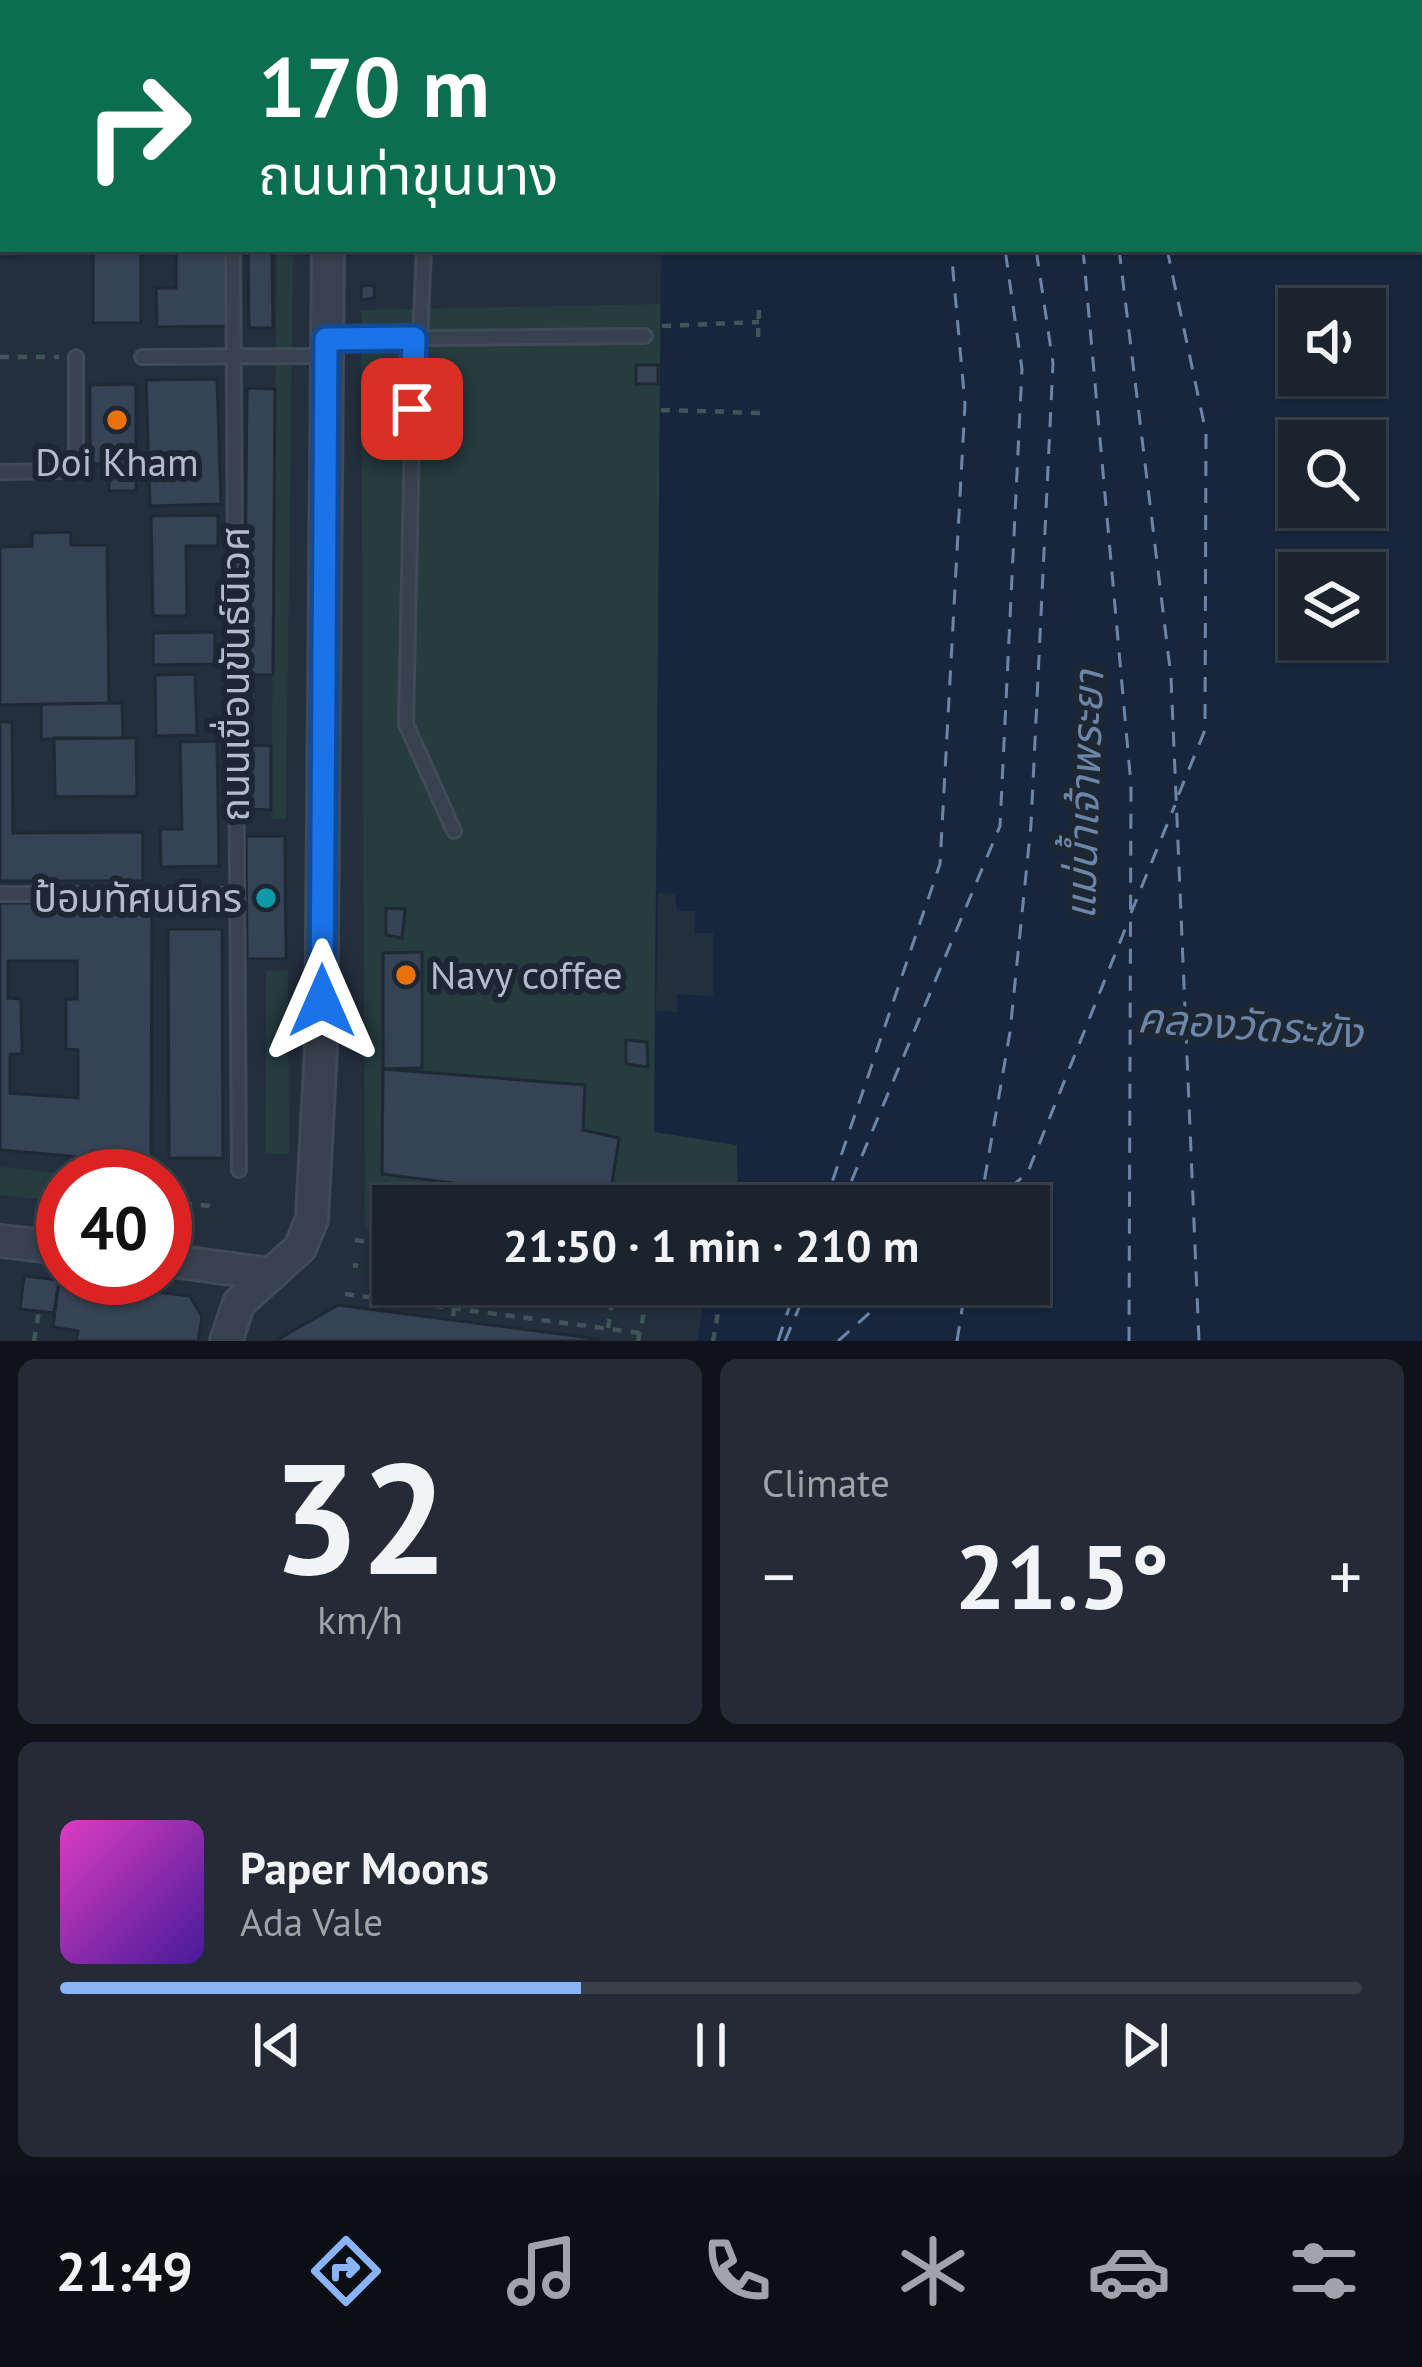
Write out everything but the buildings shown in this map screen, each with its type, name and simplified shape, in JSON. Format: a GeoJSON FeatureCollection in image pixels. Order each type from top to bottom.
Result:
{"type":"FeatureCollection","features":[{"type":"Feature","properties":{"kind":"street"},"geometry":{"type":"LineString","coordinates":[[226,1341],[239,1303],[300,1248],[313,1219],[321,1048],[328,252]]}},
{"type":"Feature","properties":{"kind":"street"},"geometry":{"type":"LineString","coordinates":[[0,1241],[36,1245]]}},
{"type":"Feature","properties":{"kind":"street"},"geometry":{"type":"LineString","coordinates":[[192,1264],[269,1274]]}},
{"type":"Feature","properties":{"kind":"lane","name":"ถนนเขื่อนขันธ์นิเวศ"},"geometry":{"type":"LineString","coordinates":[[233,252],[239,1170]]}},
{"type":"Feature","properties":{"kind":"lane"},"geometry":{"type":"LineString","coordinates":[[424,252],[406,724],[454,831]]}},
{"type":"Feature","properties":{"kind":"lane"},"geometry":{"type":"LineString","coordinates":[[142,357],[234,356],[417,338],[645,336]]}},
{"type":"Feature","properties":{"kind":"lane"},"geometry":{"type":"LineString","coordinates":[[0,472],[70,471],[76,459],[76,357]]}},
{"type":"Feature","properties":{"kind":"lane"},"geometry":{"type":"LineString","coordinates":[[0,894],[236,895]]}},
{"type":"Feature","properties":{"kind":"path"},"geometry":{"type":"LineString","coordinates":[[758,337],[759,308]]}},
{"type":"Feature","properties":{"kind":"path"},"geometry":{"type":"LineString","coordinates":[[645,336],[662,326],[759,322]]}},
{"type":"Feature","properties":{"kind":"path"},"geometry":{"type":"LineString","coordinates":[[0,357],[76,357]]}},
{"type":"Feature","properties":{"kind":"path"},"geometry":{"type":"LineString","coordinates":[[662,410],[762,413]]}},
{"type":"Feature","properties":{"kind":"path"},"geometry":{"type":"LineString","coordinates":[[192,1204],[210,1206]]}},
{"type":"Feature","properties":{"kind":"path"},"geometry":{"type":"LineString","coordinates":[[355,1240],[372,1242]]}},
{"type":"Feature","properties":{"kind":"path"},"geometry":{"type":"LineString","coordinates":[[345,1294],[454,1312],[608,1328],[639,1337],[645,1305]]}},
{"type":"Feature","properties":{"kind":"path"},"geometry":{"type":"LineString","coordinates":[[454,1312],[455,1305]]}},
{"type":"Feature","properties":{"kind":"path"},"geometry":{"type":"LineString","coordinates":[[608,1328],[612,1305]]}},
{"type":"Feature","properties":{"kind":"path"},"geometry":{"type":"LineString","coordinates":[[712,1341],[719,1307]]}},
{"type":"Feature","properties":{"kind":"path"},"geometry":{"type":"LineString","coordinates":[[34,1341],[38,1311]]}},
{"type":"Feature","properties":{"kind":"green space"},"geometry":{"type":"Polygon","coordinates":[[[277,252],[293,252],[286,819],[271,819],[277,252]]]}},
{"type":"Feature","properties":{"kind":"green space"},"geometry":{"type":"Polygon","coordinates":[[[662,304],[654,1132],[738,1145],[738,1185],[372,1185],[372,1229],[365,1228],[361,310],[662,304]]]}},
{"type":"Feature","properties":{"kind":"green space"},"geometry":{"type":"Polygon","coordinates":[[[288,970],[289,1154],[265,1153],[266,971],[288,970]]]}},
{"type":"Feature","properties":{"kind":"green space"},"geometry":{"type":"Polygon","coordinates":[[[0,1167],[36,1171],[36,1199],[0,1195],[0,1167]]]}},
{"type":"Feature","properties":{"kind":"water"},"geometry":{"type":"Polygon","coordinates":[[[661,252],[1422,252],[1422,1341],[626,1341],[635,1305],[1050,1305],[1050,1185],[738,1185],[737,1145],[654,1132],[661,252]]]}},
{"type":"Feature","properties":{"kind":"pier"},"geometry":{"type":"Polygon","coordinates":[[[658,892],[675,895],[677,911],[695,911],[695,933],[713,933],[713,996],[677,994],[677,1012],[656,1011],[658,892]]]}},
{"type":"Feature","properties":{"kind":"pier"},"geometry":{"type":"Polygon","coordinates":[[[629,1305],[703,1305],[697,1341],[620,1341],[629,1305]]]}},
{"type":"Feature","properties":{"kind":"ferry route"},"geometry":{"type":"LineString","coordinates":[[831,1185],[940,864],[965,404],[951,252]]}},
{"type":"Feature","properties":{"kind":"ferry route"},"geometry":{"type":"LineString","coordinates":[[850,1185],[1000,826],[1022,369],[1005,252]]}},
{"type":"Feature","properties":{"kind":"ferry route"},"geometry":{"type":"LineString","coordinates":[[984,1185],[1010,1032],[1031,825],[1053,363],[1036,252]]}},
{"type":"Feature","properties":{"kind":"ferry route"},"geometry":{"type":"LineString","coordinates":[[1083,252],[1131,785],[1129,1341]]}},
{"type":"Feature","properties":{"kind":"ferry route"},"geometry":{"type":"LineString","coordinates":[[1119,252],[1171,677],[1199,1341]]}},
{"type":"Feature","properties":{"kind":"ferry route"},"geometry":{"type":"LineString","coordinates":[[1168,252],[1206,433],[1205,730],[1178,796]]}},
{"type":"Feature","properties":{"kind":"ferry route"},"geometry":{"type":"LineString","coordinates":[[1131,913],[1175,805]]}},
{"type":"Feature","properties":{"kind":"ferry route"},"geometry":{"type":"LineString","coordinates":[[1013,1185],[1028,1172],[1128,922]]}},
{"type":"Feature","properties":{"kind":"ferry route"},"geometry":{"type":"LineString","coordinates":[[778,1341],[790,1305]]}},
{"type":"Feature","properties":{"kind":"ferry route"},"geometry":{"type":"LineString","coordinates":[[785,1341],[800,1305]]}},
{"type":"Feature","properties":{"kind":"ferry route"},"geometry":{"type":"LineString","coordinates":[[838,1341],[878,1305]]}},
{"type":"Feature","properties":{"kind":"ferry route"},"geometry":{"type":"LineString","coordinates":[[957,1341],[963,1305]]}},
{"type":"Feature","properties":{"kind":"place","name":"Doi Kham"},"geometry":{"type":"Point","coordinates":[117,420]}},
{"type":"Feature","properties":{"kind":"place","name":"ป้อมทัศนนิกร"},"geometry":{"type":"Point","coordinates":[266,898]}},
{"type":"Feature","properties":{"kind":"place","name":"Navy coffee"},"geometry":{"type":"Point","coordinates":[406,975]}},
{"type":"Feature","properties":{"kind":"route"},"geometry":{"type":"LineString","coordinates":[[322,1001],[326,339],[414,338],[412,409]]}},
{"type":"Feature","properties":{"kind":"water label","name":"แม่น้ำเจ้าพระยา"},"geometry":{"type":"Point","coordinates":[1084,795]}},
{"type":"Feature","properties":{"kind":"water label","name":"คลองวัดระฆัง"},"geometry":{"type":"Point","coordinates":[1250,1025]}}]}
